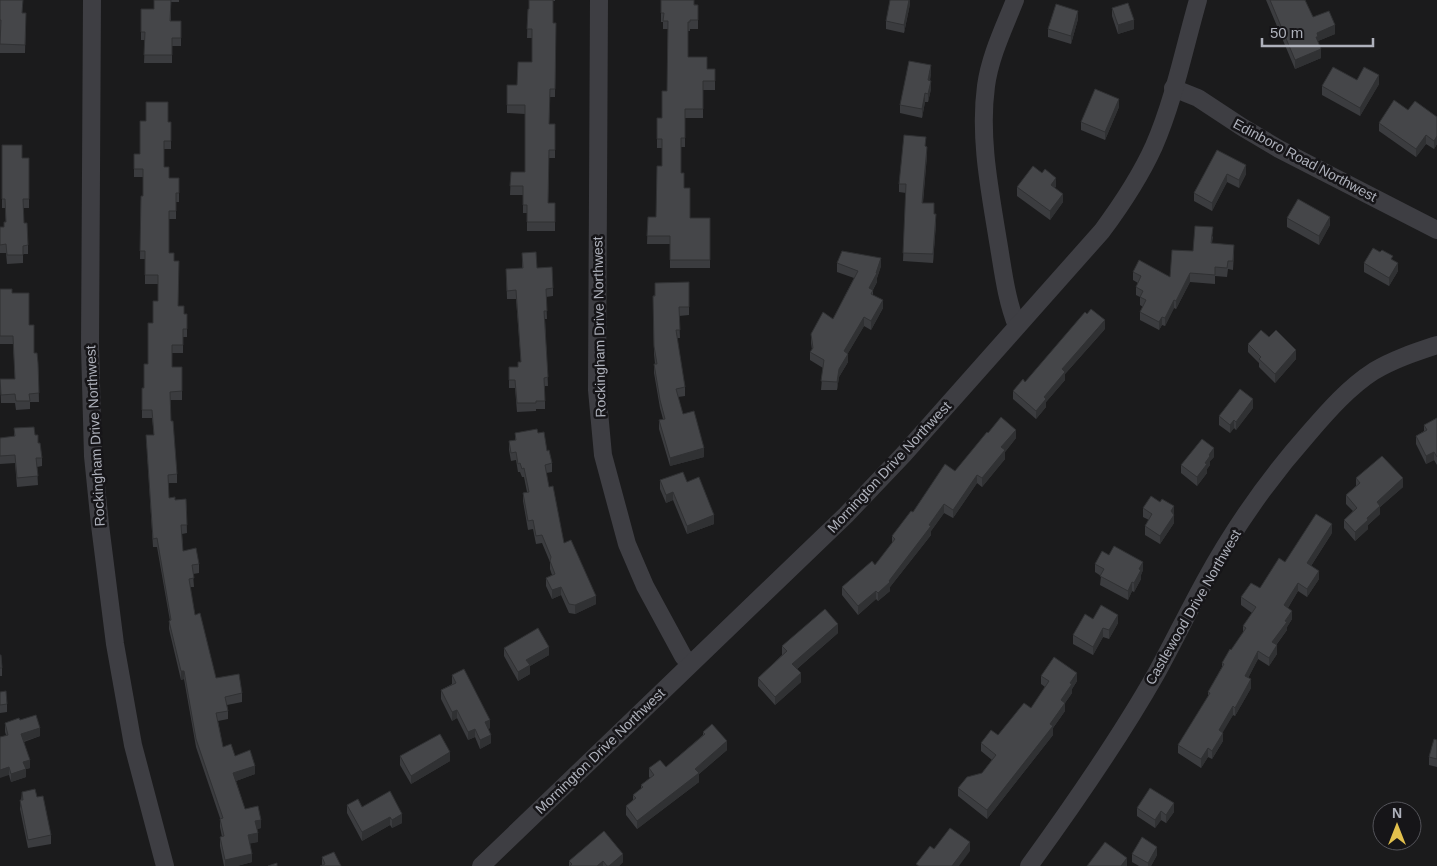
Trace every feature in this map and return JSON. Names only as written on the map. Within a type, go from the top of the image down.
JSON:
[{"type":"street","name":"Rockingham Drive Northwest","points":[[92,0],[90,347],[94,456],[100,525],[115,644],[133,745],[165,866]]},
{"type":"street","name":"Rockingham Drive Northwest","points":[[600,0],[597,390],[603,454],[627,544],[645,586],[683,656],[690,664]]},
{"type":"street","points":[[1015,0],[991,62],[986,85],[984,109],[985,150],[989,187],[1009,307],[1017,326]]},
{"type":"street","name":"Mornington Drive Northwest","points":[[481,866],[846,515],[904,454],[1102,230],[1124,201],[1154,146],[1198,0]]},
{"type":"street","name":"Edinboro Road Northwest","points":[[1173,88],[1198,98],[1242,128],[1279,149],[1437,230]]},
{"type":"street","name":"Castlewood Drive Northwest","points":[[1029,866],[1114,742],[1156,674],[1223,551],[1260,494],[1293,451],[1320,420],[1354,386],[1375,371],[1404,356],[1437,345]]},
{"type":"building","points":[[0,0],[23,0],[22,13],[26,13],[25,45],[0,44]]},
{"type":"building","points":[[154,0],[171,0],[170,21],[181,21],[181,38],[172,38],[172,55],[144,55],[145,32],[141,32],[141,9],[154,9]]},
{"type":"building","points":[[529,0],[553,0],[553,23],[556,23],[555,89],[550,89],[549,124],[555,124],[555,150],[549,150],[548,203],[555,203],[555,222],[527,222],[527,205],[523,205],[523,186],[510,186],[511,172],[525,172],[525,105],[507,105],[507,85],[517,85],[518,62],[532,62],[532,29],[527,29]]},
{"type":"building","points":[[661,0],[694,0],[694,5],[698,5],[698,20],[690,20],[688,22],[688,57],[707,57],[707,69],[715,69],[715,81],[703,81],[703,109],[685,109],[685,138],[681,138],[681,173],[684,173],[684,188],[690,188],[690,218],[710,218],[710,260],[670,260],[670,236],[647,236],[648,217],[656,217],[657,166],[662,166],[662,139],[657,139],[657,118],[662,118],[662,91],[667,91],[668,21],[663,21],[664,13],[661,13]]},
{"type":"building","points":[[890,0],[909,0],[904,25],[886,21]]},
{"type":"building","points":[[1270,0],[1305,0],[1313,17],[1329,11],[1335,25],[1317,33],[1318,37],[1316,37],[1321,49],[1295,60]]},
{"type":"building","points":[[1128,3],[1134,20],[1118,25],[1112,8]]},
{"type":"building","points":[[1056,4],[1078,11],[1071,36],[1048,29]]},
{"type":"building","points":[[909,61],[931,65],[928,80],[931,81],[928,94],[925,93],[922,109],[900,105]]},
{"type":"building","points":[[1333,67],[1357,80],[1364,67],[1379,75],[1360,108],[1322,86]]},
{"type":"building","points":[[1095,89],[1119,99],[1105,132],[1081,122]]},
{"type":"building","points":[[1394,100],[1408,110],[1415,101],[1437,117],[1437,136],[1434,141],[1426,135],[1416,149],[1379,123]]},
{"type":"building","points":[[146,102],[168,102],[168,122],[171,122],[171,141],[164,141],[164,167],[169,167],[169,178],[179,178],[179,193],[176,193],[176,211],[169,211],[169,253],[174,253],[174,261],[179,261],[178,306],[184,306],[184,314],[187,314],[187,329],[183,329],[183,345],[172,345],[172,367],[182,367],[182,391],[170,392],[177,474],[168,475],[169,498],[175,497],[175,500],[186,499],[187,525],[181,525],[183,551],[196,548],[199,564],[192,565],[194,578],[189,579],[195,615],[200,613],[216,678],[239,674],[242,693],[225,697],[228,711],[216,713],[223,747],[231,744],[235,756],[250,750],[255,766],[233,773],[245,809],[258,806],[261,820],[255,821],[258,833],[248,835],[252,854],[225,860],[220,837],[224,836],[220,819],[223,818],[196,739],[184,671],[181,671],[169,621],[171,620],[157,538],[153,539],[146,435],[154,435],[152,410],[142,410],[142,388],[144,388],[144,364],[148,364],[148,323],[153,323],[153,301],[158,301],[158,275],[145,275],[145,251],[140,251],[143,169],[134,169],[134,154],[140,154],[140,121],[146,121]]},
{"type":"building","points":[[904,135],[926,137],[925,146],[927,147],[922,203],[934,203],[934,214],[936,214],[933,254],[903,253],[906,184],[899,184]]},
{"type":"building","points":[[2,145],[22,145],[22,158],[29,158],[29,199],[23,199],[24,223],[27,223],[28,245],[23,246],[23,255],[7,255],[6,244],[0,245],[0,227],[4,227],[4,222],[6,222],[5,199],[2,199]]},
{"type":"building","points":[[1217,150],[1246,165],[1239,180],[1227,174],[1212,203],[1194,193]]},
{"type":"building","points":[[1033,166],[1042,173],[1045,169],[1056,178],[1051,185],[1063,194],[1050,211],[1017,187]]},
{"type":"building","points":[[1298,199],[1330,217],[1319,236],[1287,218]]},
{"type":"building","points":[[1195,226],[1213,227],[1211,243],[1234,245],[1233,261],[1228,261],[1227,268],[1215,267],[1215,275],[1190,273],[1176,301],[1174,300],[1165,318],[1162,317],[1159,322],[1140,312],[1146,300],[1140,297],[1143,291],[1136,287],[1141,276],[1133,272],[1139,260],[1170,277],[1172,250],[1193,251]]},
{"type":"building","points":[[1373,248],[1393,256],[1391,259],[1398,263],[1389,278],[1364,263]]},
{"type":"building","points":[[842,251],[881,258],[877,273],[869,288],[873,290],[871,294],[883,300],[871,321],[864,317],[844,351],[848,354],[839,369],[837,382],[821,381],[824,360],[810,352],[813,348],[811,334],[823,312],[833,319],[858,271],[837,263]]},
{"type":"building","points":[[536,252],[537,268],[552,267],[553,288],[546,289],[547,311],[544,311],[548,377],[544,378],[545,401],[517,403],[515,380],[509,380],[509,367],[518,367],[518,362],[521,362],[516,290],[507,291],[506,269],[523,268],[522,253]]},
{"type":"building","points":[[689,282],[689,307],[679,307],[680,330],[676,330],[685,387],[676,389],[683,414],[694,411],[704,448],[670,458],[659,420],[665,419],[654,364],[657,364],[654,346],[653,296],[655,296],[655,283]]},
{"type":"building","points":[[0,289],[12,289],[12,293],[29,293],[29,325],[34,325],[34,353],[37,353],[39,393],[29,394],[30,401],[16,401],[15,394],[1,395],[0,379],[15,379],[13,336],[0,336]]},
{"type":"building","points":[[1091,309],[1105,320],[1062,369],[1065,372],[1044,397],[1046,399],[1036,411],[1013,391],[1023,379],[1025,382],[1085,312],[1087,314]]},
{"type":"building","points":[[1261,330],[1269,337],[1276,330],[1296,350],[1275,374],[1259,359],[1261,357],[1248,344]]},
{"type":"building","points":[[1240,389],[1253,399],[1236,422],[1234,420],[1230,425],[1219,416]]},
{"type":"building","points":[[1001,417],[1016,430],[1001,447],[1005,450],[982,478],[977,475],[953,510],[944,504],[929,525],[931,526],[890,582],[878,593],[876,591],[858,606],[842,587],[872,561],[875,565],[895,539],[892,536],[911,511],[913,512],[945,464],[955,471]]},
{"type":"building","points":[[1437,418],[1437,457],[1434,452],[1426,456],[1416,436],[1427,430],[1424,425]]},
{"type":"building","points":[[34,427],[35,435],[38,435],[42,458],[36,458],[38,476],[17,478],[15,455],[0,456],[0,438],[15,436],[14,428]]},
{"type":"building","points":[[537,429],[538,433],[544,432],[547,451],[549,450],[552,463],[545,465],[549,487],[553,486],[564,543],[571,540],[596,596],[575,605],[569,604],[561,587],[552,590],[546,578],[555,574],[550,561],[551,557],[542,535],[536,536],[533,520],[528,521],[523,493],[529,492],[524,468],[522,469],[520,463],[518,464],[516,452],[511,453],[509,441],[516,440],[515,433]]},
{"type":"building","points":[[1202,439],[1214,448],[1205,463],[1207,464],[1197,477],[1181,465]]},
{"type":"building","points":[[1382,456],[1403,478],[1377,502],[1380,506],[1355,532],[1344,520],[1357,508],[1346,495],[1360,483],[1356,478]]},
{"type":"building","points":[[683,472],[687,482],[699,477],[714,515],[687,526],[673,492],[666,495],[660,480]]},
{"type":"building","points":[[1151,496],[1160,502],[1162,499],[1174,506],[1171,511],[1174,515],[1160,536],[1145,526],[1152,514],[1143,508]]},
{"type":"building","points":[[1316,514],[1332,524],[1307,563],[1319,571],[1307,589],[1298,583],[1284,605],[1292,611],[1285,621],[1287,622],[1272,642],[1277,645],[1269,658],[1258,651],[1245,676],[1251,679],[1235,708],[1233,706],[1219,730],[1223,733],[1212,751],[1208,748],[1201,759],[1178,745],[1210,693],[1208,692],[1224,664],[1222,663],[1246,628],[1243,626],[1256,607],[1241,597],[1251,583],[1260,588],[1279,558],[1285,562]]},
{"type":"building","points":[[1114,546],[1143,562],[1139,569],[1141,570],[1128,591],[1100,576],[1104,569],[1095,564],[1102,551],[1109,555]]},
{"type":"building","points":[[1101,605],[1118,615],[1109,630],[1103,628],[1093,647],[1073,635],[1085,614],[1093,619]]},
{"type":"building","points":[[825,609],[838,624],[792,664],[801,673],[775,697],[758,678],[787,651],[782,646]]},
{"type":"building","points":[[538,628],[549,647],[526,660],[530,665],[518,672],[504,648]]},
{"type":"building","points":[[1,655],[2,668],[0,668]]},
{"type":"building","points":[[1054,657],[1077,673],[1061,700],[1065,703],[1050,724],[1053,726],[987,810],[958,788],[967,777],[982,773],[996,755],[981,743],[991,730],[998,735],[1024,703],[1031,708],[1049,681],[1041,676]]},
{"type":"building","points":[[464,669],[490,720],[485,722],[491,735],[480,740],[475,729],[468,732],[457,710],[452,712],[441,690],[456,683],[452,675]]},
{"type":"building","points":[[6,691],[7,704],[0,705],[0,692]]},
{"type":"building","points":[[36,715],[40,728],[21,734],[30,760],[23,762],[26,769],[11,774],[9,767],[0,770],[0,737],[8,735],[5,723]]},
{"type":"building","points":[[712,724],[727,741],[695,769],[699,773],[637,821],[626,806],[636,798],[633,795],[643,787],[641,785],[654,775],[649,768],[660,760],[666,767],[705,734],[703,732]]},
{"type":"building","points":[[440,734],[450,752],[411,776],[400,756]]},
{"type":"building","points":[[1434,739],[1437,740],[1437,759],[1429,757]]},
{"type":"building","points":[[1150,788],[1174,803],[1166,815],[1161,811],[1155,820],[1137,808]]},
{"type":"building","points":[[35,789],[37,797],[43,796],[51,835],[28,840],[20,800],[23,800],[22,792]]},
{"type":"building","points":[[390,791],[402,814],[392,820],[390,817],[362,832],[347,805],[358,799],[362,807]]},
{"type":"building","points":[[950,828],[970,842],[952,866],[919,866],[916,864],[930,846],[934,849]]},
{"type":"building","points":[[604,831],[623,854],[609,866],[603,861],[597,866],[570,866],[572,864],[569,861]]},
{"type":"building","points":[[1142,837],[1157,847],[1148,863],[1132,854]]},
{"type":"building","points":[[1105,842],[1127,858],[1121,866],[1087,866]]},
{"type":"building","points":[[334,852],[341,866],[320,866],[325,864],[322,857]]}]
